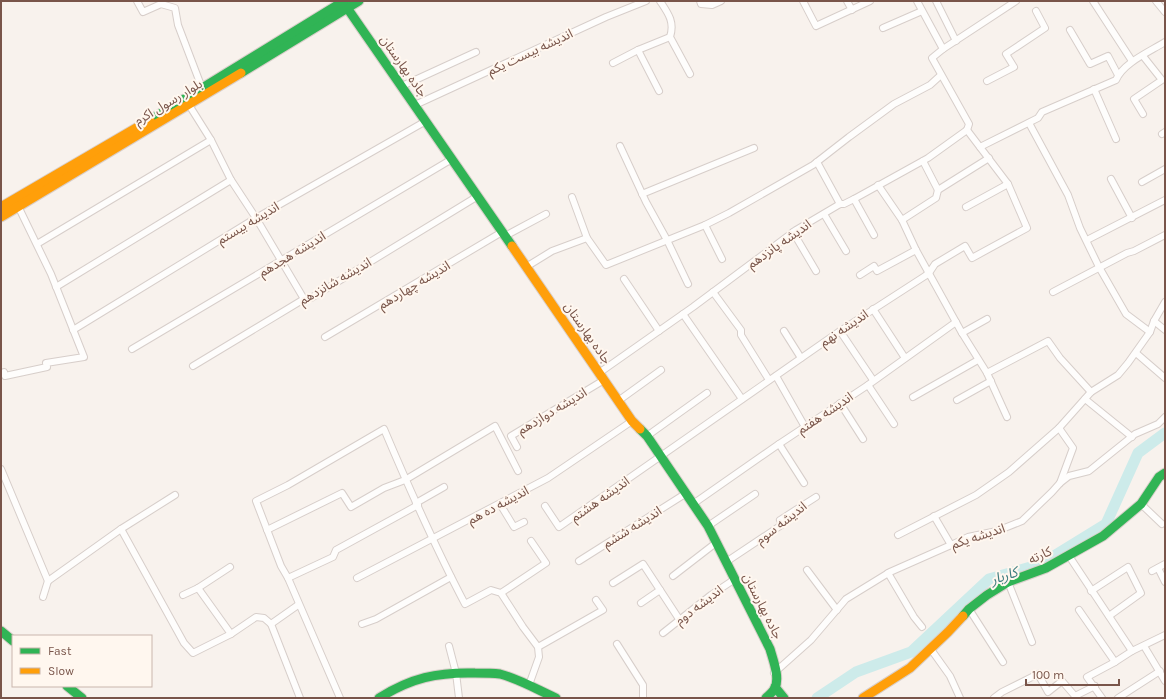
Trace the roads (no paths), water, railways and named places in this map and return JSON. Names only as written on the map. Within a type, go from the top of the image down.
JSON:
[{"type":"street","points":[[137,1],[143,12],[161,4],[175,8],[178,25],[202,88]]},
{"type":"street","name":"بلوار رسول اکرم","points":[[1,207],[345,4],[359,1]]},
{"type":"street","name":"اندیشه بیست یکم","points":[[415,106],[606,17],[646,1]]},
{"type":"street","points":[[613,62],[670,37],[673,29],[669,14],[660,1]]},
{"type":"street","points":[[700,1],[701,4],[712,5],[720,1]]},
{"type":"street","points":[[803,1],[816,26],[870,1]]},
{"type":"street","points":[[847,1],[852,10]]},
{"type":"street","points":[[917,1],[943,48]]},
{"type":"street","points":[[936,1],[956,40]]},
{"type":"street","points":[[966,207],[1008,184],[967,130],[968,124],[932,58],[943,48],[1016,1]]},
{"type":"street","points":[[1093,1],[1132,61]]},
{"type":"street","points":[[1156,1],[1165,12]]},
{"type":"street","name":"بلوار رسول اکرم","points":[[1,217],[189,105],[345,4]]},
{"type":"street","name":"جاده بهارستان","points":[[345,4],[618,401],[632,421],[647,436],[708,526],[770,649],[774,665],[775,687]]},
{"type":"street","points":[[883,28],[922,11]]},
{"type":"street","points":[[987,81],[1014,67],[1006,54],[1045,28],[1036,11]]},
{"type":"street","points":[[1070,30],[1090,64],[1108,56],[1118,75]]},
{"type":"street","points":[[670,37],[690,74]]},
{"type":"street","points":[[980,147],[1038,118],[1042,112],[1116,80],[1118,75],[1132,61],[1165,42]]},
{"type":"street","points":[[638,50],[659,92]]},
{"type":"street","points":[[402,86],[476,52]]},
{"type":"street","points":[[1143,56],[1162,80],[1134,99],[1143,114]]},
{"type":"street","points":[[572,197],[587,238],[606,265],[705,225],[729,213],[817,162],[894,104],[930,85],[941,75]]},
{"type":"street","points":[[1094,89],[1116,139]]},
{"type":"street","points":[[189,105],[211,140],[231,180],[256,218],[304,299]]},
{"type":"street","name":"اندیشه بیستم","points":[[73,330],[256,218],[426,121]]},
{"type":"street","points":[[1029,123],[1068,195],[1080,228],[1099,268],[1126,314],[1150,332]]},
{"type":"street","name":"اندیشه پانزدهم","points":[[602,376],[659,331],[793,232],[840,204],[844,204],[854,199],[923,161],[967,130]]},
{"type":"street","points":[[36,244],[211,140]]},
{"type":"street","points":[[620,146],[642,194],[667,240],[688,284]]},
{"type":"street","points":[[642,194],[754,148]]},
{"type":"street","points":[[938,190],[989,158]]},
{"type":"street","name":"اندیشه هجدهم","points":[[132,349],[452,160]]},
{"type":"street","points":[[902,220],[936,198],[938,190],[923,161]]},
{"type":"street","points":[[817,162],[840,204]]},
{"type":"street","points":[[1142,182],[1165,169]]},
{"type":"street","points":[[1111,179],[1132,218]]},
{"type":"street","points":[[56,287],[231,180]]},
{"type":"street","name":"اندیشه نهم","points":[[661,456],[840,331],[929,273],[935,264],[965,246],[972,258],[1027,228],[1008,184]]},
{"type":"street","points":[[878,185],[902,220],[916,250],[962,333],[987,373],[1007,417]]},
{"type":"street","name":"اندیشه شانزدهم","points":[[193,366],[304,299],[311,298],[478,196]]},
{"type":"street","points":[[854,199],[874,235]]},
{"type":"street","points":[[1087,240],[1165,200]]},
{"type":"street","points":[[1,373],[4,372],[5,376],[47,367],[46,363],[84,357],[56,287],[18,206]]},
{"type":"street","name":"اندیشه چهاردهم","points":[[326,337],[504,234],[546,214]]},
{"type":"street","points":[[824,214],[846,251]]},
{"type":"street","points":[[705,225],[722,260]]},
{"type":"street","points":[[793,232],[816,271]]},
{"type":"street","points":[[526,267],[552,251],[587,238]]},
{"type":"street","points":[[1053,292],[1127,253],[1164,238]]},
{"type":"street","points":[[860,275],[874,266],[877,271],[916,250]]},
{"type":"street","points":[[624,278],[659,331]]},
{"type":"street","points":[[713,292],[741,330],[741,335],[769,380]]},
{"type":"street","points":[[898,535],[976,495],[1010,472],[1059,428],[1090,392],[1118,375],[1136,353],[1150,332],[1154,321],[1165,302]]},
{"type":"street","points":[[873,309],[905,358]]},
{"type":"street","points":[[683,314],[742,399]]},
{"type":"street","points":[[962,333],[987,320]]},
{"type":"street","points":[[1154,321],[1165,330]]},
{"type":"street","name":"اندیشه هفتم","points":[[693,504],[956,322]]},
{"type":"street","points":[[784,331],[801,358]]},
{"type":"street","points":[[840,331],[894,424]]},
{"type":"street","points":[[987,373],[1048,342],[1090,392]]},
{"type":"street","points":[[1136,353],[1165,378]]},
{"type":"street","points":[[913,397],[978,360]]},
{"type":"street","points":[[618,401],[661,370]]},
{"type":"street","name":"اندیشه دوازدهم","points":[[517,447],[511,436],[602,376]]},
{"type":"street","points":[[776,376],[805,427]]},
{"type":"street","points":[[957,400],[991,381]]},
{"type":"street","points":[[647,436],[707,393]]},
{"type":"street","points":[[1085,399],[1132,437]]},
{"type":"street","points":[[840,403],[863,439]]},
{"type":"street","name":"اندیشه یکم","points":[[774,673],[811,640],[846,599],[888,573],[968,537],[997,531],[1022,521],[1069,476],[1089,471],[1132,437],[1158,424],[1165,417]]},
{"type":"street","name":"اندیشه ده هم","points":[[357,578],[548,478],[632,421]]},
{"type":"street","points":[[267,530],[342,493],[351,507],[384,488],[405,480],[495,426],[518,470]]},
{"type":"street","points":[[1059,428],[1073,448],[1060,483]]},
{"type":"street","points":[[340,698],[298,605],[288,578],[281,566],[256,501],[384,429],[405,480],[465,604],[490,590],[501,593],[538,647],[539,657],[529,685]]},
{"type":"street","points":[[779,444],[804,483]]},
{"type":"street","name":"اندیشه هشتم","points":[[545,506],[559,527],[661,456]]},
{"type":"street","points":[[1,469],[48,581]]},
{"type":"street","name":"کارته","points":[[866,697],[910,668],[948,632],[969,609],[987,595],[1008,582],[1046,568],[1103,536],[1141,504],[1159,478],[1165,473]]},
{"type":"street","points":[[288,578],[333,556],[336,550],[444,487]]},
{"type":"street","name":"اندیشه ششم","points":[[579,560],[685,494]]},
{"type":"street","points":[[708,526],[754,494]]},
{"type":"street","points":[[43,597],[48,581],[121,529],[175,495]]},
{"type":"street","name":"اندیشه سوم","points":[[726,562],[779,527],[782,524],[780,520],[816,497]]},
{"type":"street","points":[[500,504],[514,527],[524,522]]},
{"type":"street","points":[[1141,504],[1162,524]]},
{"type":"street","points":[[934,516],[951,545]]},
{"type":"street","points":[[121,529],[184,642],[194,653],[231,634],[256,617],[264,618],[271,624],[300,698]]},
{"type":"street","points":[[501,593],[546,563],[531,541]]},
{"type":"street","points":[[673,576],[717,542]]},
{"type":"street","points":[[1069,556],[1132,651]]},
{"type":"street","points":[[613,584],[643,564],[679,619]]},
{"type":"street","points":[[1152,571],[1165,564]]},
{"type":"street","points":[[183,595],[198,588],[230,567]]},
{"type":"street","points":[[1091,591],[1128,567],[1141,593],[1109,616]]},
{"type":"street","points":[[1158,568],[1165,582]]},
{"type":"street","points":[[807,570],[837,610]]},
{"type":"street","points":[[888,573],[914,617],[922,627]]},
{"type":"street","points":[[362,624],[376,619],[451,577]]},
{"type":"street","name":"اندیشه دوم","points":[[663,633],[679,619],[735,578]]},
{"type":"street","points":[[1008,582],[1032,642]]},
{"type":"street","points":[[198,588],[231,634]]},
{"type":"street","points":[[641,603],[660,590]]},
{"type":"street","points":[[538,647],[603,610],[596,600]]},
{"type":"street","points":[[271,624],[298,605]]},
{"type":"street","points":[[969,609],[1003,662]]},
{"type":"street","points":[[1079,610],[1115,662]]},
{"type":"street","points":[[1,631],[12,640]]},
{"type":"street","points":[[1102,698],[1088,676],[1132,651],[1165,635]]},
{"type":"street","points":[[617,644],[643,685],[643,698]]},
{"type":"street","points":[[449,646],[456,673],[459,698]]},
{"type":"street","points":[[1144,646],[1165,681]]},
{"type":"street","points":[[930,648],[950,676],[960,698]]},
{"type":"street","points":[[1118,698],[1160,671]]},
{"type":"street","points":[[379,698],[392,690],[420,678],[456,673],[498,674],[529,685],[556,698]]},
{"type":"street","points":[[994,698],[1002,692],[1038,674],[1048,692],[1062,681],[1075,696],[1095,686]]},
{"type":"street","points":[[68,687],[82,698]]},
{"type":"street","points":[[766,698],[775,687],[784,698]]},
{"type":"street","points":[[1002,692],[1005,698]]},
{"type":"waterway","name":"کاربار","points":[[817,698],[856,672],[911,652],[989,579],[1041,564],[1106,524],[1138,453],[1165,433]]}]
